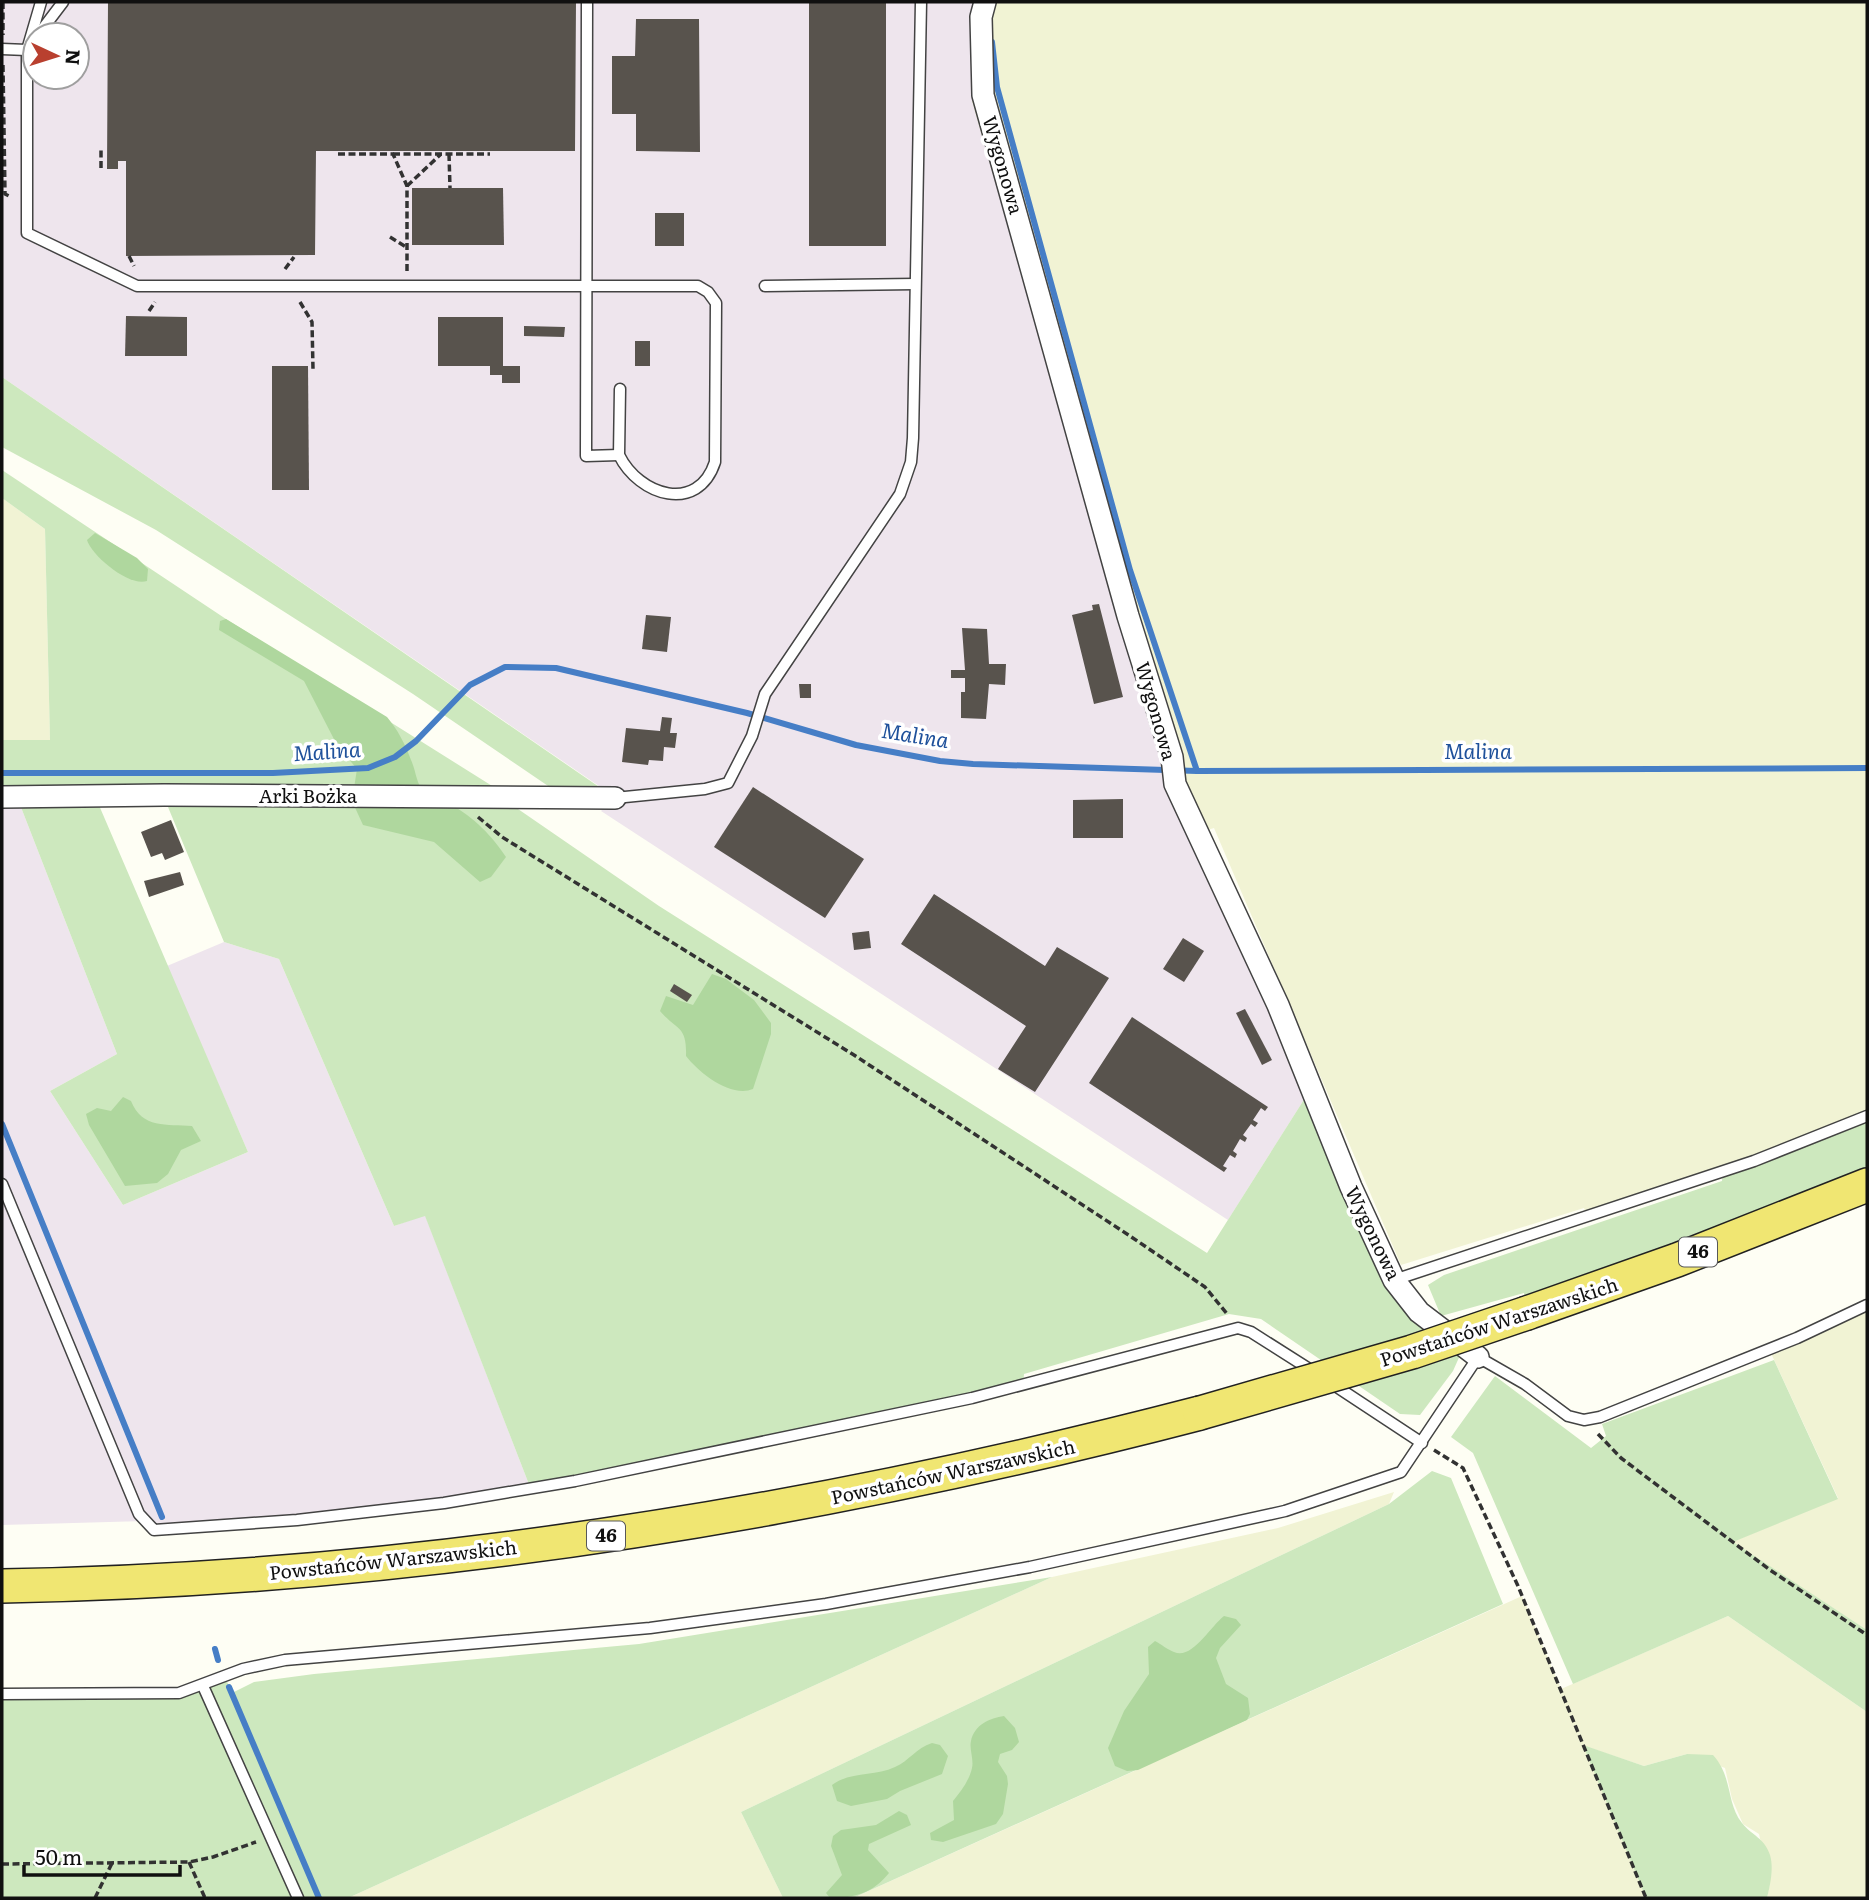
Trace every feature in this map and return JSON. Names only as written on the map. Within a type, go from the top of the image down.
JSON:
[{"type":"main road","name":"Powstańców Warszawskich","points":[[2,1586],[177,1579],[349,1565],[645,1530],[814,1502],[961,1472],[1200,1413],[1412,1352],[1677,1260],[1867,1185]]},
{"type":"street","name":"Wygonowa","points":[[985,2],[981,17],[983,95],[1128,616],[1172,757],[1175,784],[1272,992],[1351,1187],[1394,1280],[1419,1312],[1478,1357]]},
{"type":"street","name":"Arki Bożka","points":[[2,797],[615,798]]},
{"type":"lane","points":[[35,21],[41,2]]},
{"type":"lane","points":[[48,21],[63,2]]},
{"type":"lane","points":[[587,2],[586,456],[619,455]]},
{"type":"lane","points":[[615,798],[705,789],[728,783],[752,736],[765,694],[884,521],[907,475],[913,438],[921,2]]},
{"type":"lane","points":[[2,50],[21,50]]},
{"type":"lane","points":[[27,91],[27,233],[137,286],[698,286],[708,292],[716,303],[715,462],[710,477],[702,487],[671,495],[645,484],[623,463],[619,455],[620,388]]},
{"type":"lane","points":[[765,286],[915,284]]},
{"type":"lane","points":[[1394,1280],[1754,1161],[1867,1116]]},
{"type":"lane","points":[[2,1184],[139,1514],[154,1530],[297,1520],[431,1504],[575,1481],[972,1398],[1238,1328],[1251,1332],[1422,1443]]},
{"type":"lane","points":[[2,1694],[179,1693],[243,1669],[285,1660],[650,1628],[826,1604],[1030,1567],[1285,1511],[1401,1472],[1478,1357],[1524,1384],[1568,1416],[1584,1420],[1600,1417],[1797,1338],[1867,1305]]},
{"type":"lane","points":[[202,1686],[298,1898]]},
{"type":"path","points":[[3,2],[3,37]]},
{"type":"path","points":[[4,65],[5,194],[14,199]]},
{"type":"path","points":[[101,147],[101,168]]},
{"type":"path","points":[[338,154],[491,154]]},
{"type":"path","points":[[393,154],[407,186],[406,273]]},
{"type":"path","points":[[407,186],[441,154]]},
{"type":"path","points":[[449,154],[450,188]]},
{"type":"path","points":[[390,237],[406,247]]},
{"type":"path","points":[[297,300],[304,306],[312,322],[313,369]]},
{"type":"path","points":[[452,796],[502,837],[854,1055],[1173,1265],[1205,1287],[1238,1328]]},
{"type":"path","points":[[1584,1420],[1621,1458],[1770,1570],[1867,1635]]},
{"type":"path","points":[[1422,1443],[1463,1468],[1518,1586],[1646,1898]]},
{"type":"path","points":[[2,1864],[189,1862],[214,1857],[271,1837]]},
{"type":"path","points":[[189,1862],[205,1898]]},
{"type":"path","points":[[95,1898],[112,1863]]},
{"type":"shaded area","points":[[2,2],[975,2],[972,101],[1169,786],[1269,1007],[1305,1098],[1228,1220],[601,811],[615,797],[2,377]]},
{"type":"shaded area","points":[[2,797],[17,797],[117,1054],[50,1091],[123,1205],[248,1152],[167,966],[224,942],[279,959],[394,1226],[425,1215],[530,1487],[444,1503],[154,1530],[145,1521],[2,1525]]},
{"type":"green space","points":[[988,2],[1867,2],[1867,1116],[1587,1216],[1584,1208],[1401,1265],[1214,828],[1191,835],[1169,786],[972,101],[973,17]]},
{"type":"green space","points":[[2,377],[608,793],[554,790],[413,694],[156,530],[2,447]]},
{"type":"green space","points":[[2,470],[226,619],[497,789],[518,809],[659,906],[1207,1253],[1305,1098],[1385,1285],[1416,1322],[1461,1353],[1453,1371],[1420,1415],[1400,1414],[1261,1319],[1229,1314],[1024,1374],[1023,1384],[530,1487],[425,1216],[394,1226],[279,959],[224,942],[163,795],[95,796],[248,1152],[123,1205],[50,1091],[117,1054],[17,797],[2,797],[2,740],[50,740],[45,529],[2,498]]},
{"type":"green space","points":[[2,498],[45,529],[50,740],[2,740]]},
{"type":"green space","points":[[95,533],[137,558],[148,569],[147,581],[139,582],[121,575],[103,562],[87,540]]},
{"type":"green space","points":[[226,619],[387,717],[404,743],[422,790],[475,821],[506,857],[491,877],[480,882],[434,842],[363,825],[352,801],[357,769],[337,745],[304,681],[219,630],[220,621]]},
{"type":"green space","points":[[712,974],[726,979],[754,1000],[771,1023],[771,1034],[753,1089],[744,1091],[726,1087],[699,1070],[686,1056],[683,1033],[660,1011],[666,996],[693,1005]]},
{"type":"green space","points":[[123,1097],[131,1101],[136,1110],[149,1121],[165,1125],[192,1126],[201,1141],[181,1150],[168,1174],[157,1183],[125,1186],[89,1125],[86,1114],[97,1108],[111,1111]]},
{"type":"green space","points":[[1867,1116],[1867,1185],[1527,1313],[1524,1293],[1441,1316],[1428,1285],[1444,1275],[1722,1181],[1723,1172]]},
{"type":"green space","points":[[1867,1305],[1867,1630],[1732,1542],[1838,1498],[1769,1349]]},
{"type":"green space","points":[[1774,1360],[1838,1499],[1733,1542],[1867,1630],[1867,1712],[1728,1616],[1573,1684],[1473,1453],[1451,1437],[1495,1376],[1591,1448],[1606,1436],[1602,1424]]},
{"type":"green space","points":[[1432,1471],[1451,1478],[1503,1604],[853,1898],[783,1898],[741,1812],[1389,1504]]},
{"type":"green space","points":[[1394,1492],[1389,1504],[741,1812],[783,1898],[348,1898],[1052,1577],[1278,1528]]},
{"type":"green space","points":[[1052,1577],[348,1898],[2,1898],[2,1694],[156,1694],[225,1677],[232,1693],[254,1682],[314,1674],[639,1644]]},
{"type":"green space","points":[[1522,1596],[1561,1689],[1728,1616],[1867,1712],[1867,1898],[1767,1898],[1770,1883],[1759,1834],[1743,1824],[1732,1799],[1725,1768],[1687,1754],[1644,1766],[1584,1746],[1646,1898],[853,1898]]},
{"type":"green space","points":[[1224,1616],[1236,1619],[1241,1625],[1220,1648],[1216,1658],[1226,1684],[1248,1698],[1250,1714],[1247,1720],[1138,1770],[1127,1771],[1115,1766],[1108,1748],[1124,1711],[1149,1674],[1148,1647],[1155,1641],[1174,1652],[1187,1651]]},
{"type":"green space","points":[[1004,1716],[1015,1728],[1019,1742],[1012,1750],[1000,1754],[998,1762],[1007,1776],[1008,1784],[1003,1814],[996,1824],[943,1842],[931,1840],[930,1833],[954,1820],[953,1801],[971,1773],[971,1744],[975,1731],[993,1718]]},
{"type":"green space","points":[[932,1743],[940,1745],[948,1756],[942,1774],[887,1799],[851,1806],[837,1801],[832,1785],[847,1778],[895,1767]]},
{"type":"green space","points":[[1583,1745],[1644,1766],[1687,1754],[1713,1755],[1724,1772],[1737,1815],[1761,1840],[1770,1855],[1772,1871],[1767,1898],[1646,1898]]},
{"type":"green space","points":[[899,1811],[907,1815],[911,1825],[869,1844],[868,1850],[889,1873],[877,1885],[863,1893],[830,1898],[826,1893],[842,1875],[831,1846],[833,1836],[841,1830],[876,1825]]},
{"type":"building","points":[[108,2],[576,2],[575,151],[316,151],[315,255],[126,256],[126,161],[118,161],[118,169],[107,169]]},
{"type":"building","points":[[809,2],[886,2],[886,246],[809,246]]},
{"type":"building","points":[[636,19],[699,19],[700,152],[636,151],[636,114],[612,114],[612,56],[635,56]]},
{"type":"building","points":[[412,188],[503,188],[504,245],[412,245]]},
{"type":"building","points":[[655,213],[684,213],[684,246],[655,246]]},
{"type":"building","points":[[126,316],[187,317],[187,356],[125,356]]},
{"type":"building","points":[[438,317],[503,317],[503,366],[520,366],[520,383],[502,383],[502,375],[490,375],[490,366],[438,366]]},
{"type":"building","points":[[524,326],[565,327],[564,337],[524,336]]},
{"type":"building","points":[[635,341],[650,341],[650,366],[635,366]]},
{"type":"building","points":[[272,366],[308,366],[309,490],[272,490]]},
{"type":"building","points":[[1099,604],[1123,697],[1094,704],[1072,615],[1093,610],[1092,605]]},
{"type":"building","points":[[646,615],[671,617],[667,652],[642,649]]},
{"type":"building","points":[[962,628],[987,629],[989,664],[1006,664],[1005,685],[989,684],[986,719],[961,718],[961,692],[965,692],[965,678],[951,678],[951,670],[965,670]]},
{"type":"building","points":[[799,684],[811,684],[811,698],[800,698]]},
{"type":"building","points":[[662,717],[672,718],[670,733],[677,733],[675,748],[664,747],[663,761],[649,760],[648,765],[622,762],[626,728],[660,731]]},
{"type":"building","points":[[753,787],[864,859],[825,918],[714,847]]},
{"type":"building","points":[[1123,799],[1123,838],[1073,838],[1073,800]]},
{"type":"building","points":[[171,820],[184,852],[165,860],[162,853],[151,857],[141,832]]},
{"type":"building","points":[[180,872],[184,885],[149,897],[144,881]]},
{"type":"building","points":[[934,894],[1045,966],[1057,947],[1109,978],[1035,1092],[998,1069],[1026,1026],[901,944]]},
{"type":"building","points":[[869,931],[871,948],[854,950],[852,933]]},
{"type":"building","points":[[1183,938],[1204,951],[1184,982],[1163,969]]},
{"type":"building","points":[[674,984],[692,995],[687,1002],[670,991]]},
{"type":"building","points":[[1245,1009],[1272,1060],[1262,1065],[1236,1013]]},
{"type":"building","points":[[1132,1017],[1268,1107],[1265,1111],[1261,1108],[1253,1120],[1258,1123],[1255,1127],[1251,1124],[1243,1135],[1247,1138],[1245,1142],[1240,1139],[1233,1151],[1237,1154],[1235,1158],[1230,1155],[1223,1166],[1227,1168],[1224,1172],[1089,1083]]},
{"type":"waterway","points":[[992,42],[997,87],[1130,570],[1197,771]]},
{"type":"waterway","name":"Malina","points":[[2,773],[273,773],[368,768],[395,757],[416,741],[470,685],[505,667],[556,668],[747,713],[856,745],[940,761],[973,764],[1197,771],[1867,768]]},
{"type":"waterway","points":[[2,1124],[162,1517]]},
{"type":"waterway","points":[[215,1649],[218,1660]]},
{"type":"waterway","points":[[229,1687],[319,1898]]}]
